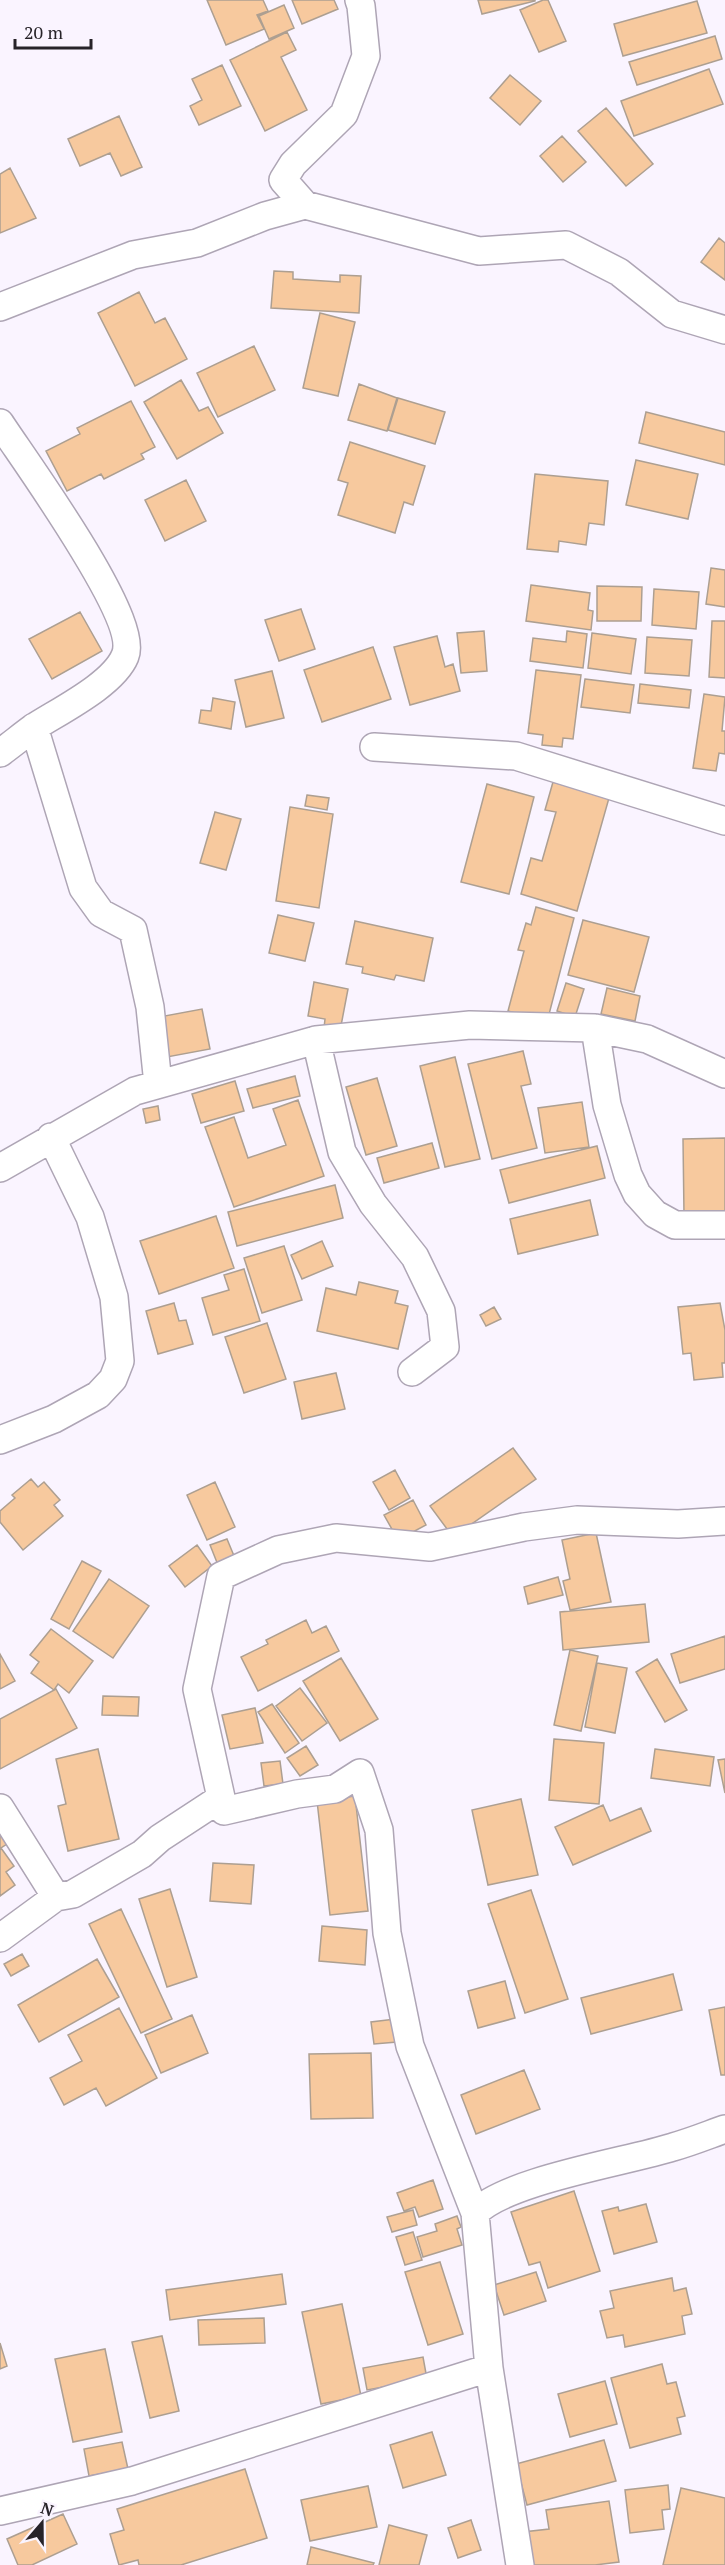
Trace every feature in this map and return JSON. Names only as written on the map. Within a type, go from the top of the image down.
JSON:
[{"type":"street","points":[[305,205],[283,180],[293,164],[344,114],[366,56],[361,6],[358,0]]},
{"type":"street","points":[[0,308],[133,255],[197,243],[265,216],[305,205],[479,251],[566,245],[619,272],[672,314],[725,330]]},
{"type":"street","points":[[0,423],[102,578],[127,638],[126,655],[116,670],[69,708],[34,727],[0,753]]},
{"type":"street","points":[[34,727],[83,888],[101,913],[134,930],[150,1007],[158,1084]]},
{"type":"street","points":[[374,747],[516,756],[725,821]]},
{"type":"street","points":[[0,1168],[135,1091],[316,1040],[470,1024],[595,1028],[647,1039],[725,1074]]},
{"type":"street","points":[[595,1028],[607,1105],[628,1174],[637,1194],[655,1214],[675,1224],[725,1225]]},
{"type":"street","points":[[316,1040],[342,1152],[373,1204],[415,1257],[441,1311],[445,1347],[412,1372]]},
{"type":"street","points":[[0,1440],[54,1419],[98,1395],[113,1379],[120,1361],[114,1297],[90,1217],[51,1137]]},
{"type":"street","points":[[520,2565],[489,2368],[475,2212],[410,2046],[387,1933],[380,1830],[360,1773],[335,1789],[297,1794],[224,1811],[196,1689],[221,1576],[278,1550],[336,1538],[429,1546],[524,1527],[577,1520],[678,1524],[725,1521]]},
{"type":"street","points":[[0,1938],[56,1897],[73,1894],[142,1854],[160,1838],[221,1798]]},
{"type":"street","points":[[0,1808],[56,1897]]},
{"type":"street","points":[[475,2212],[484,2203],[536,2183],[674,2147],[725,2128]]},
{"type":"street","points":[[0,2511],[132,2481],[489,2368]]},
{"type":"building","points":[[207,0],[263,0],[268,11],[257,15],[264,29],[226,45]]},
{"type":"building","points":[[292,0],[334,0],[338,9],[302,24]]},
{"type":"building","points":[[478,0],[535,0],[535,1],[482,14]]},
{"type":"building","points":[[548,0],[566,41],[539,52],[520,10]]},
{"type":"building","points":[[697,1],[707,33],[623,56],[614,24]]},
{"type":"building","points":[[284,5],[294,28],[269,39],[259,16]]},
{"type":"building","points":[[287,32],[296,50],[281,57],[307,110],[265,131],[230,60]]},
{"type":"building","points":[[715,36],[722,59],[637,85],[629,62]]},
{"type":"building","points":[[222,65],[241,106],[199,125],[190,106],[202,100],[192,79]]},
{"type":"building","points":[[709,69],[723,104],[634,136],[621,101]]},
{"type":"building","points":[[510,75],[541,101],[520,125],[490,98]]},
{"type":"building","points":[[606,108],[653,164],[626,186],[578,131]]},
{"type":"building","points":[[119,116],[142,167],[121,176],[110,153],[80,166],[68,139]]},
{"type":"building","points":[[562,136],[586,162],[563,182],[540,156]]},
{"type":"building","points":[[10,168],[36,218],[0,233],[0,174]]},
{"type":"building","points":[[719,238],[725,243],[725,280],[701,262]]},
{"type":"building","points":[[274,271],[293,272],[293,279],[340,282],[340,275],[361,276],[359,313],[271,308]]},
{"type":"building","points":[[139,292],[155,323],[165,318],[187,359],[135,386],[98,313]]},
{"type":"building","points":[[320,313],[355,322],[338,396],[303,388]]},
{"type":"building","points":[[254,346],[275,390],[218,417],[197,373]]},
{"type":"building","points":[[181,380],[199,411],[208,407],[223,433],[177,459],[144,402]]},
{"type":"building","points":[[359,384],[397,398],[387,431],[348,420]]},
{"type":"building","points":[[398,398],[445,412],[435,444],[388,430]]},
{"type":"building","points":[[131,401],[155,447],[141,454],[144,459],[104,479],[101,474],[67,491],[46,451],[80,434],[77,428]]},
{"type":"building","points":[[646,412],[725,432],[725,465],[639,443]]},
{"type":"building","points":[[350,442],[425,466],[413,505],[404,502],[395,533],[338,515],[348,483],[338,480]]},
{"type":"building","points":[[636,460],[698,474],[688,519],[626,505]]},
{"type":"building","points":[[535,474],[608,481],[604,525],[589,523],[586,545],[559,541],[558,552],[527,549]]},
{"type":"building","points":[[186,480],[206,521],[165,541],[145,500]]},
{"type":"building","points":[[711,568],[725,570],[725,607],[706,604]]},
{"type":"building","points":[[531,585],[590,593],[588,610],[593,611],[591,630],[526,621]]},
{"type":"building","points":[[597,586],[642,587],[641,621],[597,621]]},
{"type":"building","points":[[654,589],[699,592],[696,629],[652,625]]},
{"type":"building","points":[[301,609],[315,649],[279,661],[265,620]]},
{"type":"building","points":[[80,612],[102,651],[52,679],[29,639]]},
{"type":"building","points":[[712,621],[725,621],[725,678],[709,677]]},
{"type":"building","points":[[484,631],[487,671],[461,673],[457,633]]},
{"type":"building","points":[[567,631],[587,634],[583,668],[530,661],[533,638],[566,642]]},
{"type":"building","points":[[592,633],[636,639],[631,674],[588,668]]},
{"type":"building","points":[[437,636],[445,667],[453,664],[460,691],[410,705],[394,647]]},
{"type":"building","points":[[647,637],[692,640],[689,676],[645,673]]},
{"type":"building","points":[[373,647],[391,699],[322,722],[304,670]]},
{"type":"building","points":[[536,670],[581,675],[573,739],[563,738],[562,747],[542,745],[543,735],[528,733]]},
{"type":"building","points":[[272,671],[284,718],[246,727],[235,680]]},
{"type":"building","points":[[585,679],[634,685],[630,713],[581,707]]},
{"type":"building","points":[[640,684],[691,690],[689,708],[638,703]]},
{"type":"building","points":[[704,694],[725,697],[722,731],[725,731],[725,754],[719,753],[716,771],[693,768]]},
{"type":"building","points":[[213,698],[235,702],[231,729],[199,723],[201,710],[211,711]]},
{"type":"building","points":[[553,782],[609,798],[577,911],[521,894],[531,858],[542,861],[556,812],[545,810]]},
{"type":"building","points":[[487,784],[534,797],[509,894],[461,882]]},
{"type":"building","points":[[307,795],[329,798],[327,810],[305,806]]},
{"type":"building","points":[[290,807],[333,814],[319,908],[276,901]]},
{"type":"building","points":[[215,812],[241,819],[226,870],[200,863]]},
{"type":"building","points":[[536,907],[574,918],[547,1022],[508,1011],[524,951],[518,950],[526,923],[531,925]]},
{"type":"building","points":[[278,915],[314,923],[305,961],[269,953]]},
{"type":"building","points":[[583,920],[649,937],[634,992],[568,975]]},
{"type":"building","points":[[355,921],[433,938],[424,981],[396,975],[394,980],[362,973],[363,967],[346,964]]},
{"type":"building","points":[[314,982],[348,989],[340,1031],[324,1028],[325,1019],[308,1016]]},
{"type":"building","points":[[566,983],[584,989],[575,1017],[557,1011]]},
{"type":"building","points":[[607,988],[640,996],[635,1021],[601,1014]]},
{"type":"building","points":[[202,1009],[210,1049],[167,1057],[159,1017]]},
{"type":"building","points":[[523,1051],[531,1084],[521,1086],[537,1148],[492,1159],[468,1064]]},
{"type":"building","points":[[455,1057],[480,1159],[445,1167],[420,1066]]},
{"type":"building","points":[[295,1076],[300,1096],[253,1108],[247,1089]]},
{"type":"building","points":[[377,1078],[397,1146],[366,1155],[346,1087]]},
{"type":"building","points":[[235,1081],[244,1111],[201,1123],[192,1094]]},
{"type":"building","points":[[298,1100],[324,1176],[234,1207],[205,1127],[234,1117],[248,1158],[286,1145],[273,1109]]},
{"type":"building","points":[[582,1102],[589,1147],[545,1153],[538,1108]]},
{"type":"building","points":[[158,1106],[160,1120],[146,1123],[143,1109]]},
{"type":"building","points":[[725,1138],[725,1214],[684,1215],[683,1139]]},
{"type":"building","points":[[432,1143],[439,1168],[384,1183],[377,1158]]},
{"type":"building","points":[[597,1146],[605,1178],[509,1203],[500,1170]]},
{"type":"building","points":[[335,1185],[343,1218],[237,1246],[228,1212]]},
{"type":"building","points":[[590,1200],[598,1235],[518,1254],[510,1219]]},
{"type":"building","points":[[216,1216],[234,1268],[159,1294],[140,1241]]},
{"type":"building","points":[[322,1241],[333,1266],[302,1279],[291,1255]]},
{"type":"building","points":[[284,1246],[302,1300],[262,1313],[244,1258]]},
{"type":"building","points":[[244,1269],[260,1321],[213,1335],[202,1298],[229,1290],[224,1275]]},
{"type":"building","points":[[359,1282],[398,1291],[395,1303],[408,1306],[398,1349],[317,1331],[326,1288],[356,1295]]},
{"type":"building","points":[[174,1303],[179,1321],[186,1320],[193,1344],[158,1354],[146,1311]]},
{"type":"building","points":[[720,1303],[725,1330],[723,1377],[694,1380],[691,1353],[683,1354],[678,1307]]},
{"type":"building","points":[[494,1307],[501,1319],[486,1326],[480,1315]]},
{"type":"building","points":[[267,1323],[286,1379],[244,1393],[225,1337]]},
{"type":"building","points":[[336,1373],[345,1409],[302,1419],[294,1382]]},
{"type":"building","points":[[513,1448],[536,1479],[453,1537],[430,1506]]},
{"type":"building","points":[[395,1470],[410,1498],[389,1510],[373,1482]]},
{"type":"building","points":[[31,1479],[38,1487],[44,1482],[60,1500],[54,1505],[63,1516],[23,1550],[0,1522],[0,1511],[15,1498],[12,1495]]},
{"type":"building","points":[[215,1482],[235,1527],[207,1540],[187,1495]]},
{"type":"building","points":[[413,1500],[426,1525],[398,1540],[384,1515]]},
{"type":"building","points":[[596,1533],[611,1602],[570,1610],[563,1581],[570,1579],[562,1540]]},
{"type":"building","points":[[227,1539],[237,1563],[220,1570],[210,1545]]},
{"type":"building","points":[[197,1545],[212,1566],[185,1587],[169,1566]]},
{"type":"building","points":[[82,1561],[101,1571],[69,1629],[51,1619]]},
{"type":"building","points":[[558,1577],[563,1595],[528,1604],[524,1587]]},
{"type":"building","points":[[109,1579],[149,1606],[113,1658],[73,1631]]},
{"type":"building","points":[[645,1604],[649,1642],[563,1650],[560,1612]]},
{"type":"building","points":[[306,1620],[312,1633],[326,1626],[339,1651],[258,1691],[241,1657],[268,1644],[266,1640]]},
{"type":"building","points":[[51,1629],[93,1661],[69,1693],[58,1684],[54,1690],[31,1673],[39,1662],[30,1655]]},
{"type":"building","points":[[725,1636],[725,1669],[680,1683],[671,1654]]},
{"type":"building","points":[[570,1650],[598,1656],[581,1731],[554,1725]]},
{"type":"building","points":[[0,1654],[15,1681],[0,1689]]},
{"type":"building","points":[[341,1658],[378,1719],[340,1741],[303,1681]]},
{"type":"building","points":[[657,1659],[687,1710],[665,1722],[636,1672]]},
{"type":"building","points":[[597,1663],[627,1668],[615,1733],[585,1727]]},
{"type":"building","points":[[300,1688],[327,1723],[302,1741],[276,1706]]},
{"type":"building","points":[[56,1689],[77,1728],[0,1769],[0,1719]]},
{"type":"building","points":[[103,1696],[139,1697],[138,1716],[102,1715]]},
{"type":"building","points":[[272,1704],[299,1743],[285,1753],[258,1712]]},
{"type":"building","points":[[255,1708],[263,1743],[230,1749],[222,1715]]},
{"type":"building","points":[[554,1739],[604,1743],[599,1804],[549,1800]]},
{"type":"building","points":[[306,1746],[318,1765],[300,1776],[287,1758]]},
{"type":"building","points":[[98,1749],[119,1839],[68,1851],[58,1806],[66,1804],[56,1759]]},
{"type":"building","points":[[655,1749],[714,1757],[710,1786],[651,1778]]},
{"type":"building","points":[[725,1759],[725,1793],[718,1760]]},
{"type":"building","points":[[280,1761],[283,1784],[264,1786],[261,1763]]},
{"type":"building","points":[[355,1796],[368,1911],[330,1915],[317,1801]]},
{"type":"building","points":[[521,1799],[538,1875],[488,1885],[472,1810]]},
{"type":"building","points":[[603,1805],[610,1821],[641,1808],[651,1831],[573,1865],[555,1827]]},
{"type":"building","points":[[0,1829],[10,1842],[1,1848],[14,1866],[6,1872],[15,1885],[0,1896]]},
{"type":"building","points":[[213,1863],[254,1865],[251,1904],[210,1901]]},
{"type":"building","points":[[170,1889],[197,1977],[167,1987],[139,1899]]},
{"type":"building","points":[[531,1890],[568,1999],[525,2013],[488,1904]]},
{"type":"building","points":[[121,1909],[172,2019],[141,2033],[89,1924]]},
{"type":"building","points":[[322,1926],[367,1930],[365,1965],[319,1961]]},
{"type":"building","points":[[22,1954],[29,1966],[11,1976],[4,1964]]},
{"type":"building","points":[[97,1959],[119,1997],[39,2042],[18,2005]]},
{"type":"building","points":[[673,1974],[682,2010],[591,2034],[581,1998]]},
{"type":"building","points":[[505,1981],[515,2018],[478,2028],[468,1991]]},
{"type":"building","points":[[725,2007],[725,2075],[721,2075],[709,2010]]},
{"type":"building","points":[[119,2008],[157,2078],[106,2106],[96,2088],[64,2105],[50,2078],[82,2061],[68,2035]]},
{"type":"building","points":[[192,2015],[208,2053],[161,2073],[145,2035]]},
{"type":"building","points":[[395,2019],[397,2042],[374,2044],[371,2022]]},
{"type":"building","points":[[371,2053],[373,2118],[311,2119],[309,2054]]},
{"type":"building","points":[[524,2070],[540,2109],[476,2134],[461,2095]]},
{"type":"building","points":[[433,2180],[443,2209],[419,2217],[415,2207],[404,2211],[397,2193]]},
{"type":"building","points":[[574,2191],[600,2271],[548,2288],[540,2262],[529,2265],[511,2212]]},
{"type":"building","points":[[646,2204],[657,2242],[614,2254],[602,2211],[618,2207],[619,2211]]},
{"type":"building","points":[[413,2210],[417,2225],[392,2232],[387,2217]]},
{"type":"building","points":[[457,2216],[461,2227],[457,2229],[462,2245],[423,2257],[417,2237],[437,2231],[435,2224]]},
{"type":"building","points":[[413,2232],[422,2260],[405,2265],[396,2237]]},
{"type":"building","points":[[440,2262],[463,2334],[428,2345],[405,2272]]},
{"type":"building","points":[[536,2272],[546,2301],[504,2315],[494,2285]]},
{"type":"building","points":[[282,2274],[286,2304],[170,2320],[166,2290]]},
{"type":"building","points":[[672,2278],[674,2291],[686,2288],[692,2314],[682,2316],[685,2334],[625,2347],[623,2335],[607,2338],[600,2311],[614,2308],[610,2291]]},
{"type":"building","points":[[342,2304],[361,2396],[321,2404],[302,2312]]},
{"type":"building","points":[[264,2318],[265,2343],[199,2345],[198,2320]]},
{"type":"building","points":[[162,2336],[179,2411],[150,2418],[132,2342]]},
{"type":"building","points":[[0,2343],[7,2366],[0,2369]]},
{"type":"building","points":[[105,2349],[122,2432],[73,2442],[55,2359]]},
{"type":"building","points":[[423,2357],[427,2379],[367,2390],[363,2368]]},
{"type":"building","points":[[662,2364],[667,2384],[676,2382],[685,2416],[677,2418],[681,2434],[630,2448],[611,2378]]},
{"type":"building","points":[[605,2381],[617,2424],[570,2437],[558,2394]]},
{"type":"building","points":[[432,2432],[446,2475],[403,2488],[390,2445]]},
{"type":"building","points":[[604,2440],[616,2481],[527,2505],[516,2464]]},
{"type":"building","points":[[122,2442],[128,2469],[89,2476],[84,2449]]},
{"type":"building","points":[[245,2469],[267,2538],[181,2565],[139,2565],[138,2560],[119,2565],[110,2534],[124,2530],[117,2509]]},
{"type":"building","points":[[668,2485],[670,2509],[662,2510],[664,2529],[630,2533],[625,2490]]},
{"type":"building","points":[[368,2486],[377,2527],[310,2541],[301,2500]]},
{"type":"building","points":[[681,2488],[725,2498],[725,2565],[663,2565]]},
{"type":"building","points":[[609,2501],[619,2562],[595,2565],[528,2565],[523,2532],[549,2529],[546,2510]]},
{"type":"building","points":[[63,2514],[77,2544],[32,2565],[18,2565],[7,2539]]},
{"type":"building","points":[[471,2520],[481,2550],[458,2558],[448,2528]]},
{"type":"building","points":[[389,2525],[427,2535],[419,2565],[379,2565]]},
{"type":"building","points":[[311,2547],[374,2563],[373,2565],[307,2565]]}]
